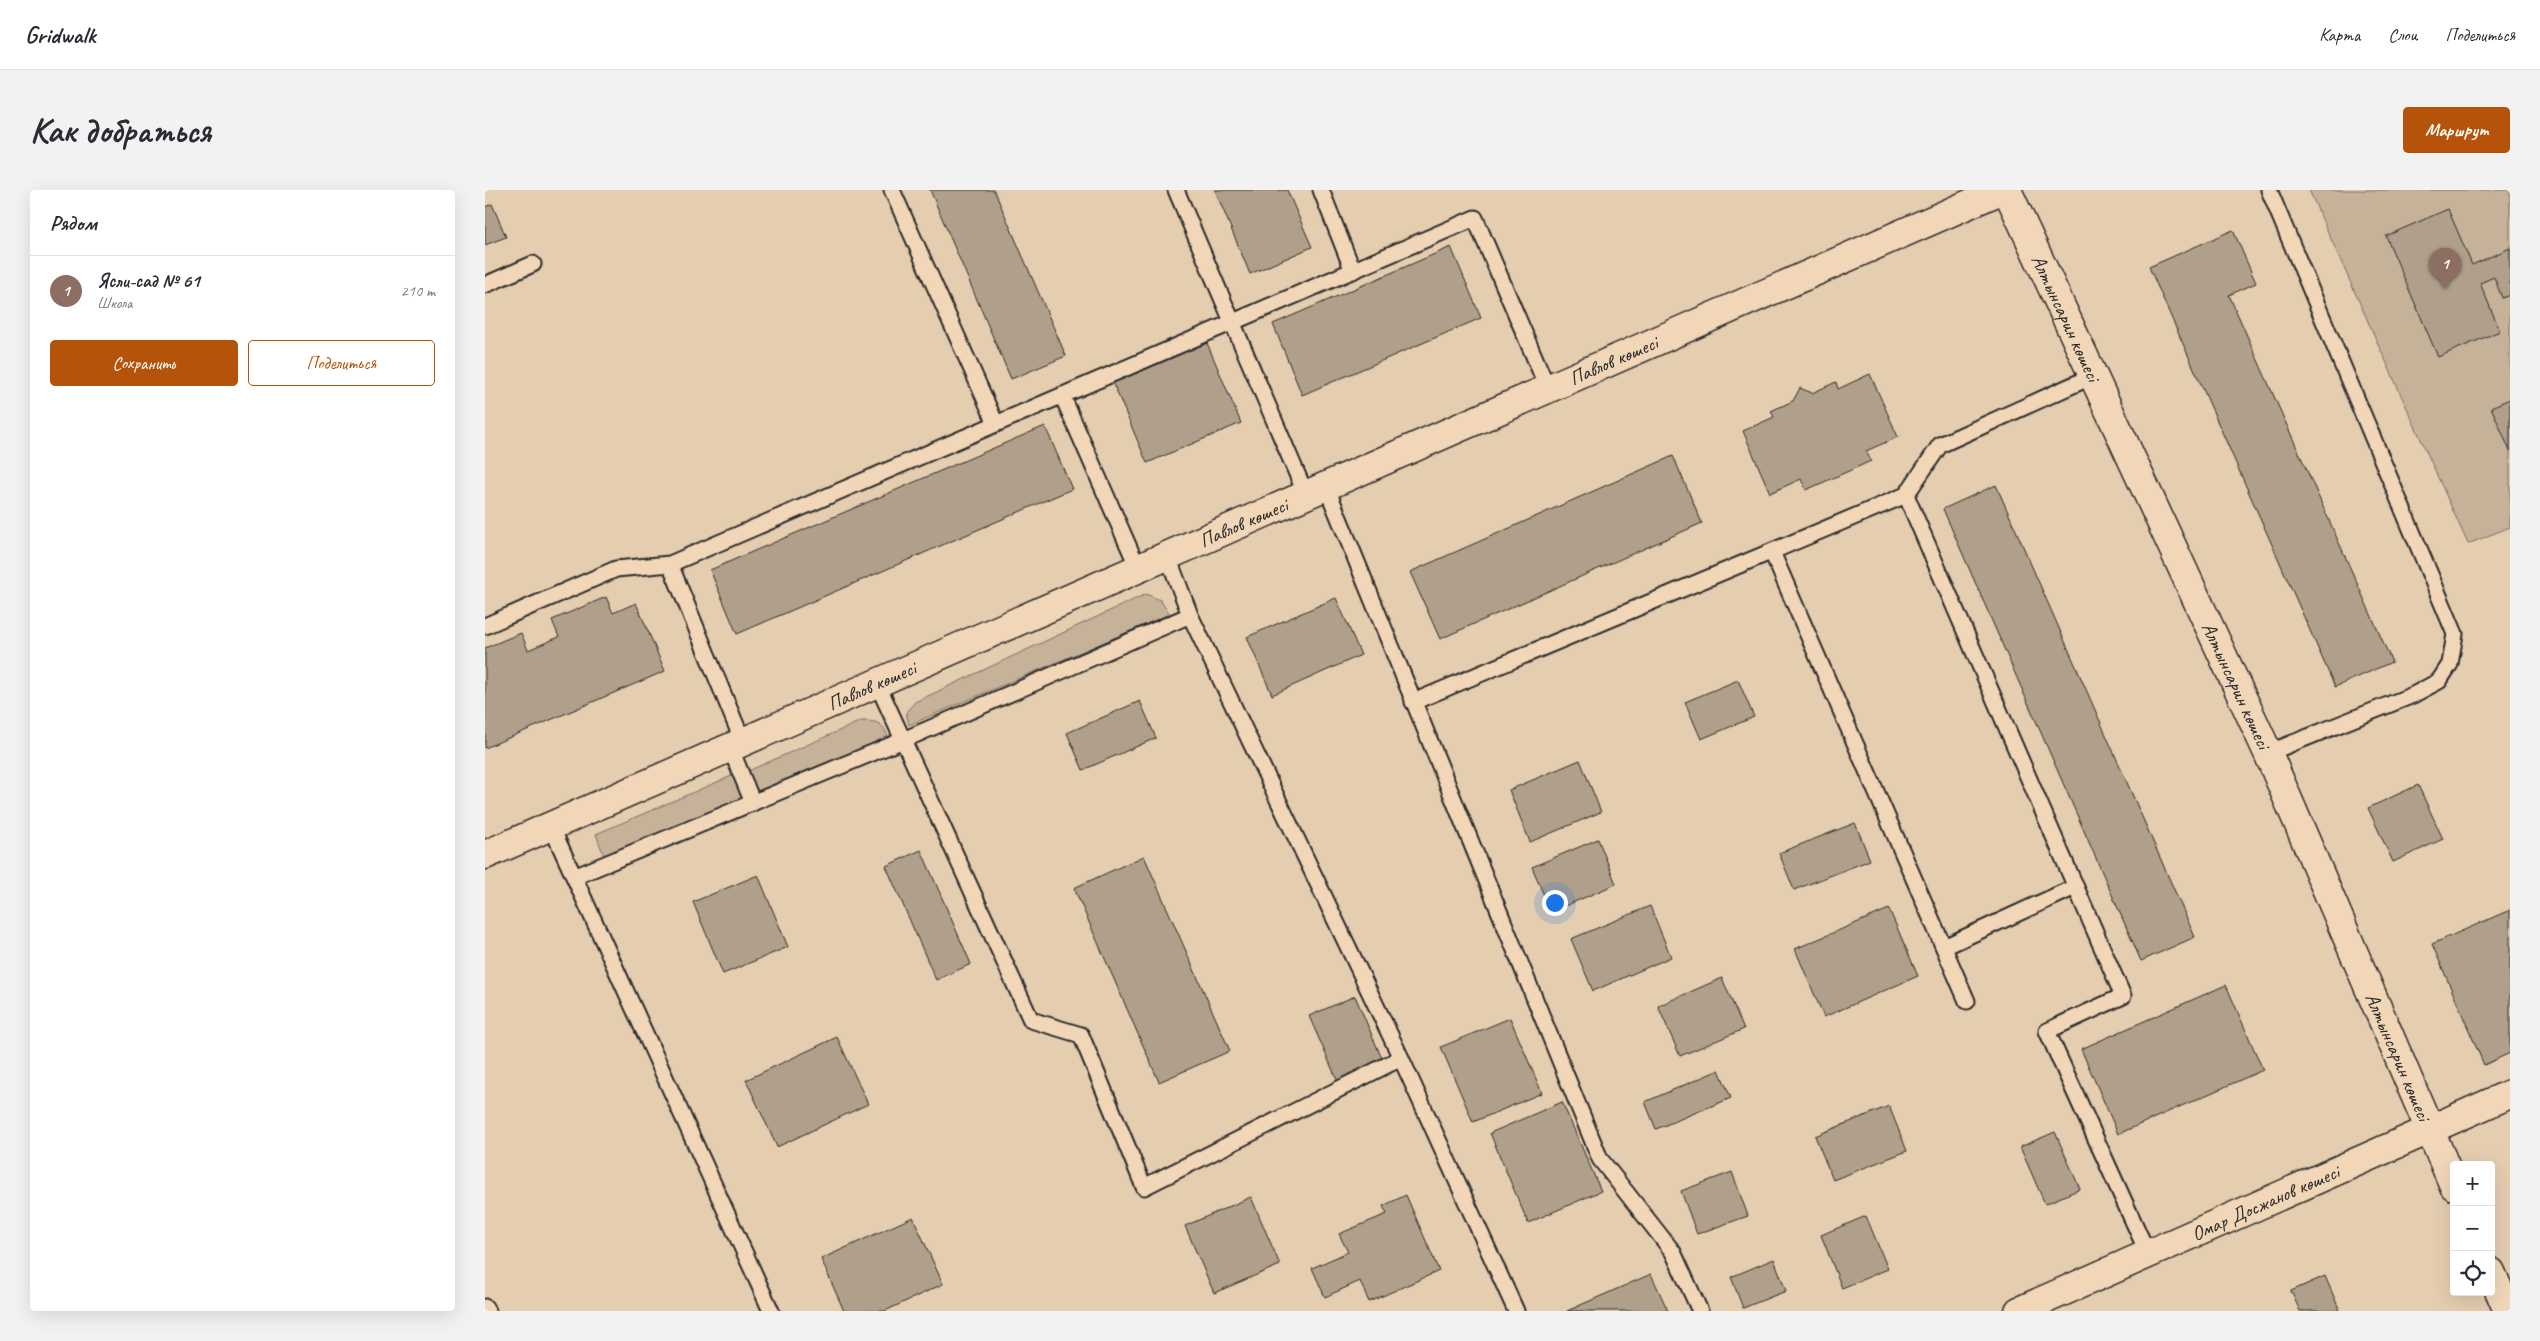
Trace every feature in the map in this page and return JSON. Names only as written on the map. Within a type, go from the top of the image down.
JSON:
[{"type":"street","name":"Павлов көшесі","points":[[485,855],[2001,190]]},
{"type":"street","name":"Алтынсарин көшесі","points":[[2007,190],[2095,375],[2268,753],[2450,1177]]},
{"type":"street","name":"Омар Досжанов көшесі","points":[[2019,1311],[2510,1094]]},
{"type":"street","points":[[2495,1281],[2508,1311]]},
{"type":"lane","points":[[892,190],[996,424]]},
{"type":"lane","points":[[1176,190],[1232,323],[1316,491],[1413,702],[1600,1159],[1673,1252],[1700,1311]]},
{"type":"lane","points":[[1321,190],[1353,271]]},
{"type":"lane","points":[[2268,753],[2413,696],[2439,681],[2451,664],[2455,634],[2269,190]]},
{"type":"lane","points":[[485,626],[616,569],[670,564],[1475,218],[1548,388]]},
{"type":"lane","points":[[485,285],[533,264]]},
{"type":"lane","points":[[1413,702],[1906,495],[1940,445],[2095,375]]},
{"type":"lane","points":[[1062,396],[1138,568]]},
{"type":"lane","points":[[1906,495],[2123,996],[2047,1031],[2148,1254]]},
{"type":"lane","points":[[1772,552],[1967,1001]]},
{"type":"lane","points":[[1167,557],[1190,615],[1401,1058],[1516,1311]]},
{"type":"lane","points":[[670,564],[737,745],[753,803]]},
{"type":"lane","points":[[574,877],[901,741],[1190,615]]},
{"type":"lane","points":[[877,683],[901,741],[1031,1020],[1081,1035],[1144,1187],[1401,1058]]},
{"type":"lane","points":[[551,826],[771,1311]]},
{"type":"lane","points":[[1944,947],[2075,888]]},
{"type":"lane","points":[[485,1307],[487,1311]]},
{"type":"shaded area","points":[[2309,190],[2510,190],[2510,527],[2468,544]]},
{"type":"shaded area","points":[[1146,594],[1160,600],[1170,614],[909,725],[906,712],[915,702]]},
{"type":"shaded area","points":[[861,721],[878,723],[884,728],[888,737],[756,792],[746,772]]},
{"type":"shaded area","points":[[736,774],[746,799],[604,856],[596,834]]},
{"type":"building","points":[[930,190],[994,190],[1066,356],[1011,379]]},
{"type":"building","points":[[1215,190],[1287,190],[1312,247],[1250,274]]},
{"type":"building","points":[[492,204],[506,237],[485,245],[485,207]]},
{"type":"building","points":[[2448,209],[2472,265],[2510,248],[2510,295],[2502,298],[2494,277],[2480,283],[2500,331],[2438,357],[2386,236]]},
{"type":"building","points":[[2233,230],[2256,283],[2229,295],[2392,662],[2335,687],[2149,267]]},
{"type":"building","points":[[1451,247],[1481,318],[1302,395],[1273,324]]},
{"type":"building","points":[[1207,343],[1241,423],[1147,463],[1113,383]]},
{"type":"building","points":[[1870,374],[1898,437],[1866,451],[1871,461],[1806,490],[1801,479],[1770,493],[1743,431],[1774,417],[1771,411],[1793,401],[1800,388],[1812,393],[1836,382],[1838,389]]},
{"type":"building","points":[[2510,399],[2510,451],[2491,407]]},
{"type":"building","points":[[1045,426],[1072,489],[737,634],[710,570]]},
{"type":"building","points":[[1673,456],[1702,523],[1440,639],[1410,572]]},
{"type":"building","points":[[1996,485],[2195,937],[2141,961],[1943,509]]},
{"type":"building","points":[[606,597],[613,613],[636,603],[665,671],[485,748],[485,648],[521,633],[528,650],[559,637],[552,620]]},
{"type":"building","points":[[1336,598],[1361,655],[1272,695],[1247,637]]},
{"type":"building","points":[[1738,680],[1754,717],[1701,739],[1685,702]]},
{"type":"building","points":[[1140,701],[1156,738],[1083,770],[1067,733]]},
{"type":"building","points":[[1580,760],[1601,812],[1530,842],[1509,790]]},
{"type":"building","points":[[2418,785],[2443,839],[2393,862],[2368,808]]},
{"type":"building","points":[[1855,823],[1870,860],[1794,890],[1779,853]]},
{"type":"building","points":[[1598,839],[1616,884],[1551,912],[1532,867]]},
{"type":"building","points":[[921,850],[971,964],[936,980],[886,866]]},
{"type":"building","points":[[1144,856],[1230,1051],[1159,1082],[1074,888]]},
{"type":"building","points":[[758,875],[788,947],[723,974],[693,902]]},
{"type":"building","points":[[1650,906],[1671,957],[1593,991],[1571,939]]},
{"type":"building","points":[[1889,909],[1918,976],[1824,1017],[1795,949]]},
{"type":"building","points":[[2510,910],[2510,1053],[2484,1065],[2432,944]]},
{"type":"building","points":[[1722,978],[1744,1029],[1680,1056],[1658,1006]]},
{"type":"building","points":[[2226,985],[2263,1070],[2118,1134],[2081,1049]]},
{"type":"building","points":[[1355,996],[1383,1061],[1338,1082],[1309,1016]]},
{"type":"building","points":[[1510,1018],[1542,1093],[1473,1122],[1441,1047]]},
{"type":"building","points":[[837,1037],[868,1104],[777,1147],[746,1080]]},
{"type":"building","points":[[1719,1070],[1731,1098],[1656,1129],[1645,1102]]},
{"type":"building","points":[[1562,1102],[1601,1191],[1528,1223],[1490,1133]]},
{"type":"building","points":[[1889,1106],[1907,1151],[1833,1180],[1815,1136]]},
{"type":"building","points":[[2055,1132],[2080,1189],[2045,1204],[2020,1147]]},
{"type":"building","points":[[1732,1172],[1748,1216],[1697,1234],[1681,1191]]},
{"type":"building","points":[[1406,1195],[1439,1271],[1369,1302],[1360,1281],[1325,1297],[1312,1268],[1348,1252],[1339,1234],[1387,1214],[1383,1206]]},
{"type":"building","points":[[1251,1197],[1280,1265],[1214,1293],[1185,1226]]},
{"type":"building","points":[[1866,1216],[1888,1269],[1842,1288],[1821,1235]]},
{"type":"building","points":[[913,1217],[943,1284],[885,1311],[844,1311],[821,1259]]},
{"type":"building","points":[[1774,1259],[1786,1291],[1743,1308],[1731,1277]]},
{"type":"building","points":[[1651,1274],[1668,1311],[1567,1311]]},
{"type":"building","points":[[2325,1276],[2340,1311],[2300,1311],[2291,1291]]},
{"type":"place","name":"Ясли-сад № 61","points":[[2445,289]]}]
